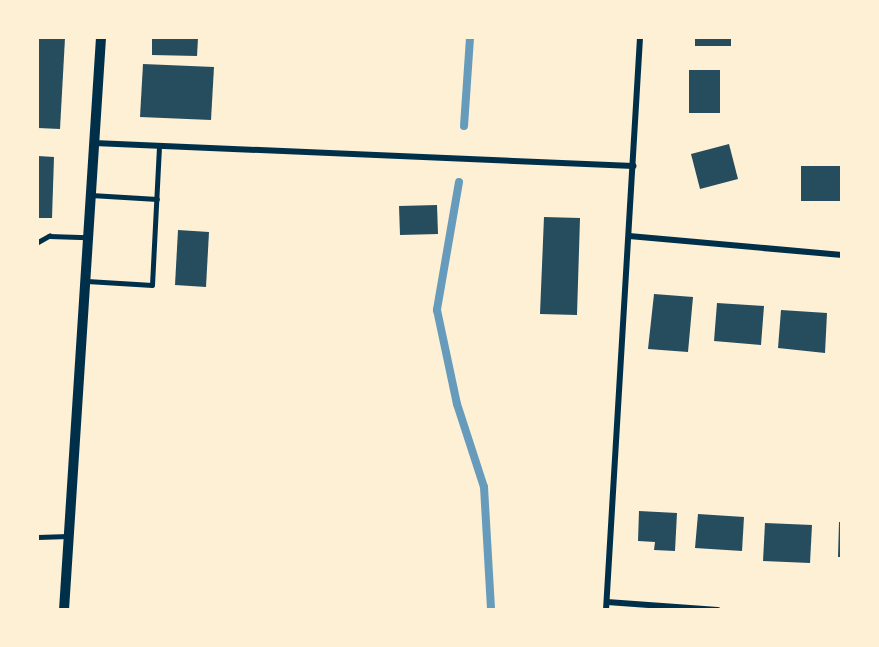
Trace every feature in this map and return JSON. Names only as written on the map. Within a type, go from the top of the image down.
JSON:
[{"type":"street","points":[[64,609],[101,38]]},
{"type":"street","points":[[606,609],[640,38]]},
{"type":"street","points":[[93,143],[634,166]]},
{"type":"street","points":[[629,236],[842,255]]},
{"type":"street","points":[[607,602],[718,609]]},
{"type":"lane","points":[[84,280],[152,285],[159,146]]},
{"type":"lane","points":[[90,195],[157,199]]},
{"type":"lane","points":[[38,242],[49,236],[87,237]]},
{"type":"lane","points":[[38,537],[68,536]]},
{"type":"building","points":[[38,38],[65,38],[60,129],[38,128]]},
{"type":"building","points":[[152,38],[198,38],[197,56],[152,55]]},
{"type":"building","points":[[695,38],[731,38],[731,46],[695,46]]},
{"type":"building","points":[[143,64],[214,67],[211,120],[140,117]]},
{"type":"building","points":[[689,70],[720,70],[720,113],[689,113]]},
{"type":"building","points":[[729,144],[738,179],[700,189],[691,154]]},
{"type":"building","points":[[38,156],[54,157],[52,218],[38,218]]},
{"type":"building","points":[[801,166],[840,166],[840,201],[801,201]]},
{"type":"building","points":[[437,205],[438,234],[400,235],[399,206]]},
{"type":"building","points":[[544,217],[580,218],[577,315],[540,314]]},
{"type":"building","points":[[178,230],[209,232],[206,287],[175,285]]},
{"type":"building","points":[[654,294],[693,297],[688,352],[648,349]]},
{"type":"building","points":[[717,303],[764,306],[761,345],[714,341]]},
{"type":"building","points":[[781,310],[827,313],[825,353],[778,348]]},
{"type":"building","points":[[639,511],[677,513],[675,551],[654,550],[655,542],[638,541]]},
{"type":"building","points":[[698,514],[744,517],[742,551],[695,548]]},
{"type":"building","points":[[839,522],[842,522],[842,557],[838,557]]},
{"type":"building","points":[[765,523],[812,525],[810,563],[763,561]]},
{"type":"waterway","points":[[464,126],[470,38]]},
{"type":"waterway","points":[[459,182],[437,310],[457,404],[484,487],[491,610]]}]
